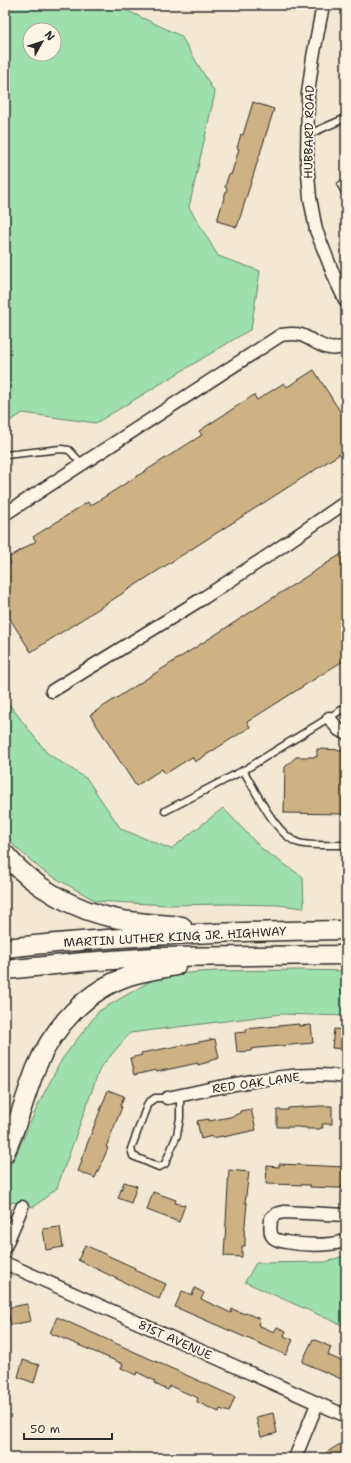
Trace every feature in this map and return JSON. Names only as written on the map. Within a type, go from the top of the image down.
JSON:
[{"type":"main road","points":[[5,854],[20,869],[45,888],[59,897],[88,910],[117,919],[237,932]]},
{"type":"main road","name":"MARTIN LUTHER KING JR. HIGHWAY","points":[[5,948],[86,941],[237,932],[346,930]]},
{"type":"main road","name":"MARTIN LUTHER KING JR. HIGHWAY","points":[[5,970],[155,957],[346,955]]},
{"type":"main road","points":[[5,1153],[42,1055],[58,1030],[83,1003],[104,988],[128,977],[159,969],[241,957]]},
{"type":"street","name":"HUBBARD ROAD","points":[[323,5],[308,93],[307,162],[310,198],[316,230],[346,302]]},
{"type":"street","points":[[5,514],[281,335],[292,333],[301,335],[320,346],[329,349],[346,345]]},
{"type":"street","points":[[52,691],[211,593],[346,502]]},
{"type":"street","points":[[329,718],[339,730],[346,733]]},
{"type":"street","name":"RED OAK LANE","points":[[167,1098],[267,1079],[291,1076],[346,1077]]},
{"type":"street","points":[[5,1247],[22,1207]]},
{"type":"street","points":[[346,1215],[284,1212],[276,1214],[271,1218],[270,1228],[271,1235],[275,1240],[301,1245],[320,1245],[346,1241]]},
{"type":"street","name":"81ST AVENUE","points":[[5,1264],[346,1416]]},
{"type":"street","points":[[294,1458],[318,1404]]},
{"type":"lane","points":[[307,135],[346,118]]},
{"type":"lane","points":[[341,185],[346,194]]},
{"type":"lane","points":[[5,455],[61,448],[69,450],[82,464]]},
{"type":"lane","points":[[165,811],[243,770],[329,718],[346,706]]},
{"type":"lane","points":[[243,770],[275,823],[287,837],[300,844],[346,845]]},
{"type":"lane","points":[[167,1098],[155,1098],[148,1103],[131,1149],[133,1156],[159,1167],[165,1164],[177,1135],[180,1118],[180,1096]]},
{"type":"green space","points":[[5,5],[115,5],[181,36],[215,93],[189,207],[218,256],[260,271],[251,329],[96,423],[23,413],[5,424]]},
{"type":"green space","points":[[5,699],[47,753],[87,779],[121,829],[171,849],[223,808],[263,850],[303,877],[304,908],[277,905],[167,905],[96,901],[43,871],[13,845],[5,832]]},
{"type":"green space","points":[[215,971],[346,971],[346,1016],[281,1014],[130,1033],[100,1068],[57,1188],[34,1207],[13,1202],[5,1207],[5,1173],[15,1157],[40,1101],[62,1059],[99,1011],[161,975]]},
{"type":"green space","points":[[346,1255],[346,1327],[245,1282],[256,1263],[326,1262]]},
{"type":"building","points":[[253,102],[274,109],[237,227],[217,221],[227,188],[225,187],[227,180],[229,174],[231,175],[239,149],[237,148],[241,134],[243,135]]},
{"type":"building","points":[[314,370],[346,421],[346,450],[31,652],[5,611],[5,567],[11,563],[8,558],[36,541],[33,537],[88,502],[90,506],[202,435],[199,431],[254,395],[257,400],[284,383],[287,387]]},
{"type":"building","points":[[346,551],[346,659],[247,722],[250,727],[195,762],[192,757],[165,774],[162,769],[136,786],[90,715]]},
{"type":"building","points":[[317,749],[346,750],[346,814],[284,813],[285,767],[296,757],[317,757]]},
{"type":"building","points":[[299,1024],[299,1026],[311,1025],[313,1043],[258,1048],[251,1049],[251,1051],[237,1052],[235,1033],[246,1032],[246,1029]]},
{"type":"building","points":[[334,1029],[346,1030],[346,1049],[332,1048]]},
{"type":"building","points":[[215,1039],[219,1058],[198,1065],[198,1063],[134,1075],[130,1058],[142,1055],[141,1053]]},
{"type":"building","points":[[108,1090],[124,1096],[120,1107],[122,1107],[106,1147],[108,1148],[95,1178],[78,1171]]},
{"type":"building","points":[[332,1106],[332,1124],[322,1124],[323,1128],[320,1129],[277,1127],[277,1110]]},
{"type":"building","points":[[251,1109],[256,1130],[223,1137],[212,1138],[212,1136],[201,1139],[197,1121],[209,1119],[209,1121],[230,1117],[240,1113],[240,1111]]},
{"type":"building","points":[[279,1164],[346,1167],[346,1185],[342,1185],[342,1188],[336,1188],[310,1187],[310,1185],[266,1184],[267,1166],[279,1167]]},
{"type":"building","points":[[229,1170],[249,1172],[245,1203],[247,1203],[244,1236],[245,1246],[242,1246],[242,1257],[224,1256]]},
{"type":"building","points":[[124,1182],[137,1186],[131,1203],[118,1198]]},
{"type":"building","points":[[153,1192],[176,1200],[175,1203],[185,1205],[179,1222],[147,1210]]},
{"type":"building","points":[[60,1227],[63,1247],[46,1250],[43,1229]]},
{"type":"building","points":[[85,1245],[135,1268],[134,1270],[166,1284],[159,1299],[78,1260]]},
{"type":"building","points":[[195,1288],[204,1293],[201,1299],[231,1313],[232,1309],[260,1319],[258,1325],[274,1332],[277,1327],[286,1331],[284,1336],[293,1340],[286,1355],[175,1307],[182,1291],[192,1295]]},
{"type":"building","points":[[27,1304],[31,1321],[11,1325],[7,1308]]},
{"type":"building","points":[[57,1317],[235,1397],[229,1412],[220,1409],[219,1412],[197,1402],[198,1398],[170,1386],[168,1390],[161,1387],[154,1383],[155,1381],[137,1372],[136,1375],[121,1368],[123,1364],[50,1333]]},
{"type":"building","points":[[313,1339],[331,1347],[328,1355],[346,1363],[346,1381],[302,1362]]},
{"type":"building","points":[[23,1360],[39,1365],[34,1383],[18,1377]]},
{"type":"building","points":[[273,1413],[277,1433],[261,1437],[256,1417]]},
{"type":"building","points":[[346,1440],[346,1458],[318,1458]]}]
